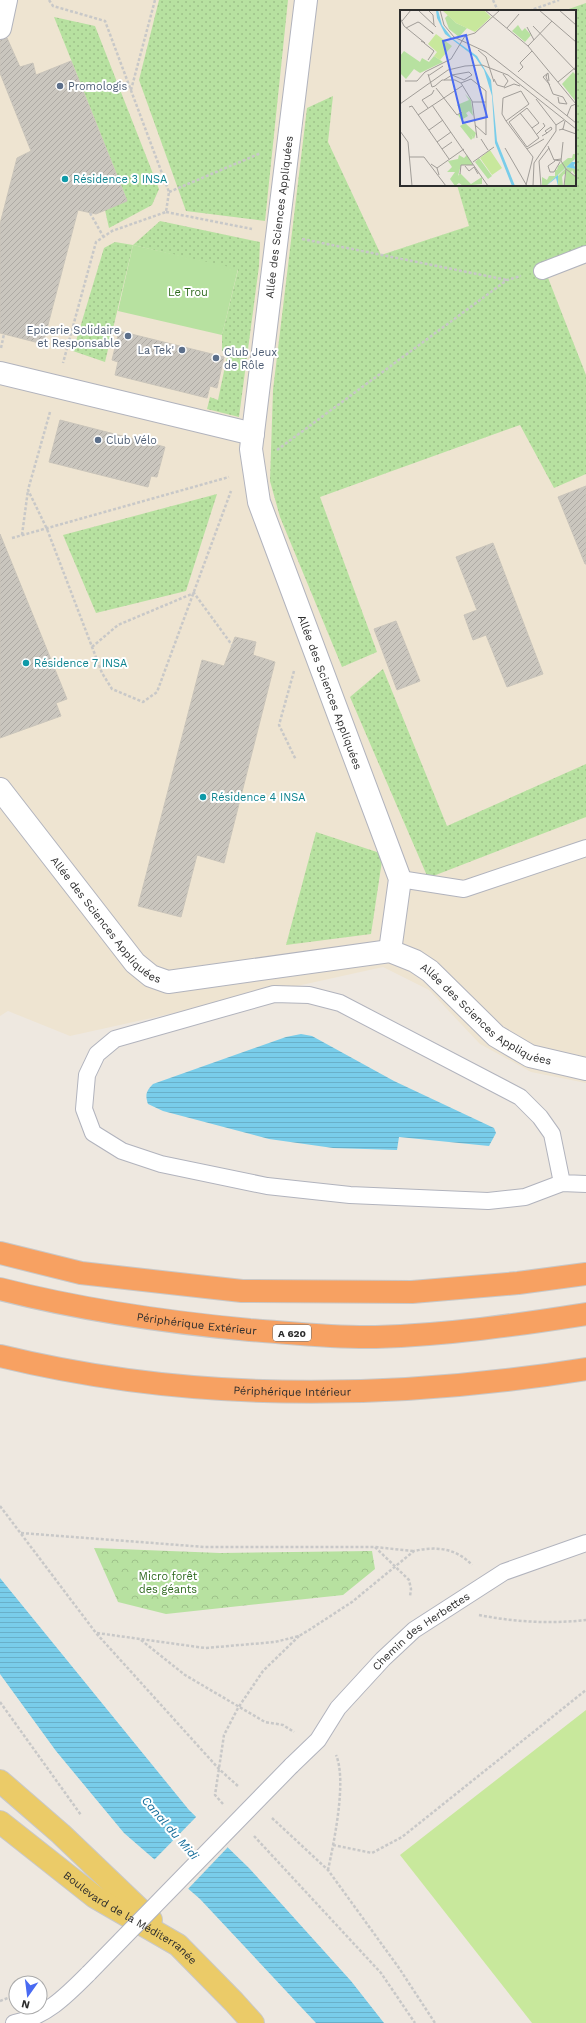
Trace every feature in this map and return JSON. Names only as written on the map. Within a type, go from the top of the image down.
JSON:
[{"type":"highway","points":[[0,1253],[81,1273],[242,1291],[412,1292],[518,1283],[586,1274]]},
{"type":"highway","name":"Périphérique Extérieur","points":[[0,1289],[117,1314],[211,1326],[299,1334],[376,1337],[482,1330],[586,1314]]},
{"type":"highway","name":"Périphérique Intérieur","points":[[0,1356],[56,1370],[121,1379],[206,1388],[274,1392],[350,1392],[422,1388],[492,1382],[586,1369]]},
{"type":"main road","points":[[0,1781],[61,1834],[178,1945]]},
{"type":"main road","name":"Boulevard de la Méditerranée","points":[[0,1822],[95,1898],[178,1945],[234,2002],[252,2023]]},
{"type":"street","points":[[0,28],[6,0]]},
{"type":"street","name":"Allée des Sciences Appliquées","points":[[306,0],[253,434],[245,472],[259,502],[400,879],[390,952]]},
{"type":"street","points":[[0,373],[253,434]]},
{"type":"street","name":"Allée des Sciences Appliquées","points":[[0,789],[135,963],[151,976],[168,982],[390,952],[416,961],[430,971],[496,1036],[530,1056],[586,1069]]},
{"type":"lane","points":[[542,271],[586,254]]},
{"type":"lane","points":[[400,879],[464,889],[586,848]]},
{"type":"lane","points":[[562,1183],[552,1134],[540,1117],[520,1097],[340,1003],[310,995],[274,994],[115,1039],[97,1054],[87,1075],[84,1109],[93,1133],[122,1151],[161,1164],[267,1186],[350,1195],[488,1201],[525,1197],[562,1183],[586,1184]]},
{"type":"lane","name":"Chemin des Herbettes","points":[[14,2023],[41,2014],[63,1999],[318,1740],[338,1708],[383,1660],[414,1630],[504,1572],[586,1543]]},
{"type":"path","points":[[50,0],[53,6],[105,21],[169,192],[166,212]]},
{"type":"path","points":[[131,90],[155,0]]},
{"type":"path","points":[[493,0],[498,10]]},
{"type":"path","points":[[532,10],[559,0]]},
{"type":"path","points":[[169,192],[288,139]]},
{"type":"path","points":[[22,535],[28,490],[96,242],[112,231],[166,212],[255,229]]},
{"type":"path","points":[[90,213],[103,236]]},
{"type":"path","points":[[297,238],[507,280]]},
{"type":"path","points":[[273,453],[507,280],[542,271]]},
{"type":"path","points":[[0,351],[4,334]]},
{"type":"path","points":[[28,490],[47,529],[102,673],[112,689],[144,702],[157,692],[194,593],[245,472]]},
{"type":"path","points":[[12,538],[245,472]]},
{"type":"path","points":[[194,593],[232,645]]},
{"type":"path","points":[[92,647],[118,625],[194,593]]},
{"type":"path","points":[[295,666],[278,725],[296,760]]},
{"type":"path","points":[[0,1506],[96,1633],[219,1769],[242,1790]]},
{"type":"path","points":[[20,1533],[204,1547],[375,1547],[414,1551],[425,1548],[443,1549],[461,1554],[474,1568]]},
{"type":"path","points":[[375,1547],[409,1580],[411,1589],[410,1596]]},
{"type":"path","points":[[225,1806],[215,1795],[224,1735],[238,1708],[263,1671],[298,1636],[352,1602],[414,1551]]},
{"type":"path","points":[[481,1610],[475,1614],[508,1621],[567,1622],[586,1620]]},
{"type":"path","points":[[96,1633],[205,1648],[275,1642],[298,1636]]},
{"type":"path","points":[[141,1639],[184,1675],[238,1708],[265,1722],[283,1725],[290,1730]]},
{"type":"path","points":[[333,1845],[372,1853],[402,1838],[586,1690]]},
{"type":"path","points":[[328,1870],[333,1845],[340,1781],[339,1762],[335,1752]]},
{"type":"path","points":[[270,1816],[328,1870],[399,1968],[435,2023]]},
{"type":"path","points":[[252,1835],[381,1973],[415,2023]]},
{"type":"shaded area","points":[[0,0],[586,0],[586,1083],[531,1072],[480,1044],[429,990],[383,967],[70,1036],[8,1011],[0,1016]]},
{"type":"green space","points":[[159,0],[288,0],[265,221],[186,211],[139,80]]},
{"type":"green space","points":[[586,3],[586,246],[543,265],[586,375],[586,474],[554,488],[520,425],[320,497],[377,652],[342,667],[280,517],[270,481],[273,390],[307,108],[333,96],[328,142],[381,255],[469,226],[457,186],[576,186],[576,10],[566,10]]},
{"type":"green space","points":[[54,17],[95,26],[159,189],[152,205],[109,228],[105,210],[127,200]]},
{"type":"green space","points":[[160,221],[260,242],[259,266],[239,417],[207,409],[210,397],[218,400],[228,352],[222,351],[222,335],[238,270],[133,245]]},
{"type":"green space","points":[[115,242],[133,245],[105,362],[73,351],[104,248]]},
{"type":"green space","name":"Le Trou","points":[[133,245],[238,269],[222,335],[118,311]]},
{"type":"green space","points":[[217,494],[186,591],[96,613],[63,535]]},
{"type":"green space","points":[[383,669],[447,826],[586,764],[586,817],[428,878],[350,697]]},
{"type":"green space","points":[[316,832],[383,854],[371,934],[286,945]]},
{"type":"green space","name":"Micro forêt des géants","points":[[94,1548],[220,1553],[372,1551],[375,1569],[343,1595],[166,1614],[118,1602]]},
{"type":"green space","points":[[586,1710],[586,2023],[532,2023],[400,1855]]},
{"type":"water","points":[[301,1034],[312,1036],[394,1081],[494,1128],[496,1133],[489,1146],[399,1137],[397,1150],[333,1148],[269,1139],[163,1111],[148,1104],[147,1093],[153,1084],[286,1037]]},
{"type":"water","name":"Canal du Midi","points":[[0,1578],[189,1810],[249,1868],[351,1981],[384,2023],[316,2023],[200,1899],[124,1833],[56,1751],[0,1674]]},
{"type":"pier","points":[[198,1815],[229,1846],[187,1890],[153,1861]]},
{"type":"building","name":"Résidence 3 INSA","points":[[7,38],[20,67],[33,63],[36,75],[71,61],[127,201],[96,214],[78,210],[43,344],[0,333],[0,224],[17,158],[31,151],[0,73],[0,40]]},
{"type":"building","points":[[119,331],[224,357],[217,388],[210,386],[207,398],[115,375],[118,362],[112,360]]},
{"type":"building","points":[[60,420],[165,447],[157,477],[151,476],[148,487],[49,462]]},
{"type":"building","points":[[586,486],[586,564],[585,564],[558,497]]},
{"type":"building","name":"Résidence 7 INSA","points":[[0,534],[67,699],[56,703],[61,716],[0,738]]},
{"type":"building","points":[[493,543],[543,674],[507,687],[486,635],[473,640],[464,615],[477,610],[456,557]]},
{"type":"building","points":[[396,621],[420,681],[397,690],[374,629]]},
{"type":"building","name":"Résidence 4 INSA","points":[[235,637],[256,642],[253,655],[275,662],[224,863],[197,855],[181,917],[138,906],[202,660],[224,666]]},
{"type":"place","name":"Promologis","points":[[60,86]]},
{"type":"place","name":"Résidence 3 INSA","points":[[65,179]]},
{"type":"place","name":"Epicerie Solidaire et Responsable","points":[[128,336]]},
{"type":"place","name":"La Tek'","points":[[182,350]]},
{"type":"place","name":"Club Jeux de Rôle","points":[[216,358]]},
{"type":"place","name":"Club Vélo","points":[[98,440]]},
{"type":"place","name":"Résidence 7 INSA","points":[[26,663]]},
{"type":"place","name":"Résidence 4 INSA","points":[[203,797]]}]
